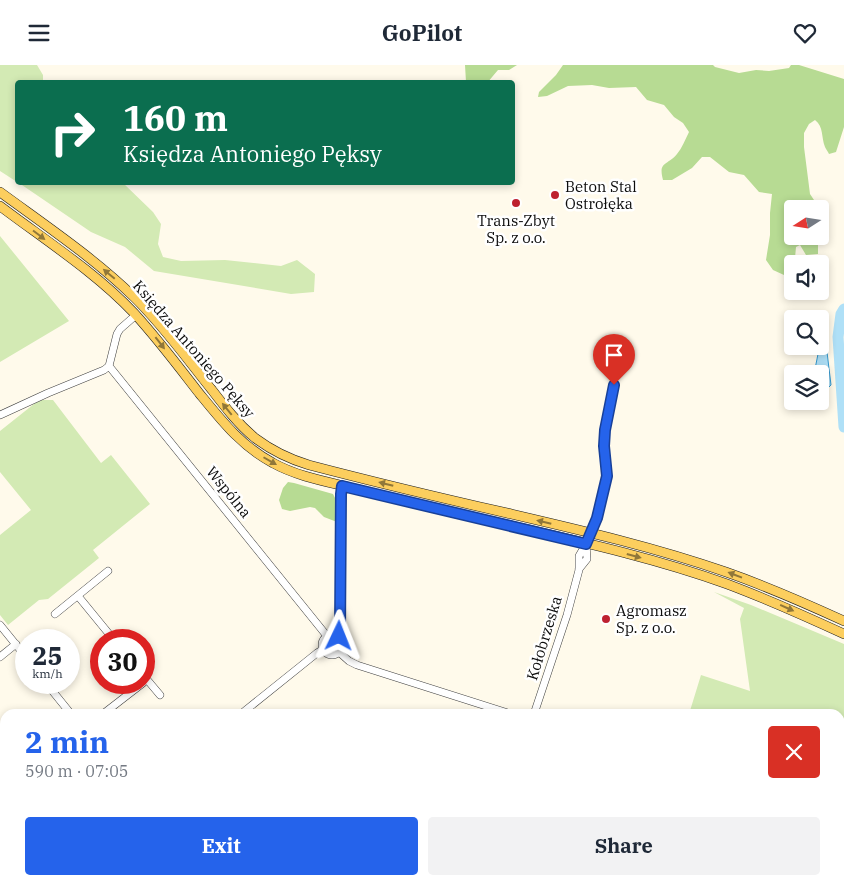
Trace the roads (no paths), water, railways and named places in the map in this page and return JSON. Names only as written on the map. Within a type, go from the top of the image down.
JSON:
[{"type":"main road","name":"Księdza Antoniego Pęksy","points":[[0,192],[92,260],[122,285],[146,308],[234,418],[254,437],[287,457],[308,465],[668,553],[726,572],[788,596],[844,621]]},
{"type":"main road","name":"Księdza Antoniego Pęksy","points":[[0,206],[94,277],[136,315],[220,419],[240,441],[263,458],[306,477],[666,565],[725,584],[780,605],[844,634]]},
{"type":"street","points":[[0,415],[104,370],[109,365],[117,334],[136,315]]},
{"type":"street","name":"Wspólna","points":[[109,365],[327,636]]},
{"type":"street","name":"Kołobrzeska","points":[[536,709],[566,615],[578,570],[579,556],[597,518],[607,476],[604,446],[605,430],[614,385]]},
{"type":"street","points":[[322,650],[327,654],[334,655],[342,647],[339,638],[342,486]]},
{"type":"street","points":[[55,615],[108,571]]},
{"type":"street","points":[[78,596],[105,629]]},
{"type":"street","points":[[0,625],[15,643]]},
{"type":"street","points":[[322,650],[323,640],[327,636],[334,635],[339,638]]},
{"type":"street","points":[[0,657],[15,645]]},
{"type":"street","points":[[247,709],[322,650]]},
{"type":"street","points":[[339,652],[356,665],[496,709]]},
{"type":"street","points":[[155,690],[160,695]]},
{"type":"street","points":[[55,694],[68,709]]},
{"type":"street","points":[[109,709],[127,694]]},
{"type":"water","points":[[818,355],[827,355],[829,365],[816,365]]},
{"type":"water","points":[[829,368],[831,385],[829,387]]},
{"type":"waterway","points":[[844,309],[841,314],[838,337],[844,427]]},
{"type":"place","name":"Beton Stal Ostrołęka","points":[[555,195]]},
{"type":"place","name":"Trans-Zbyt Sp. z o.o.","points":[[516,203]]},
{"type":"place","name":"Agromasz Sp. z o.o.","points":[[606,619]]}]
